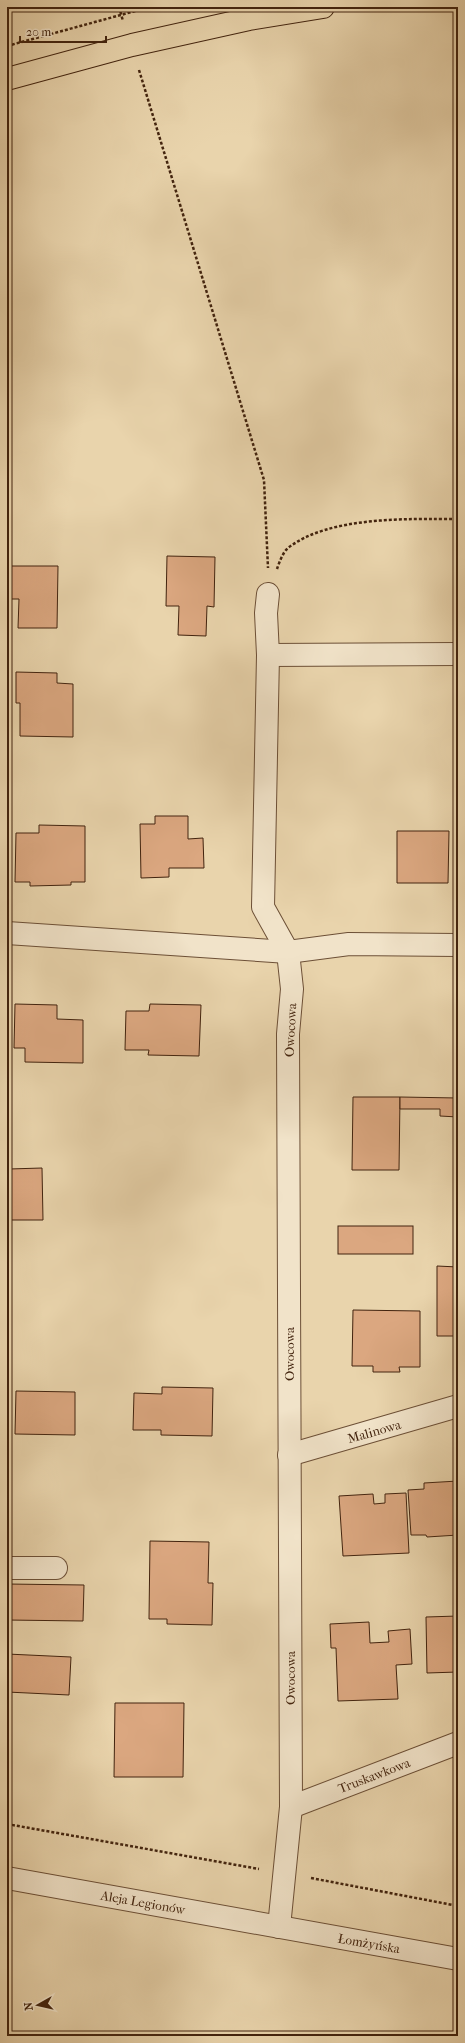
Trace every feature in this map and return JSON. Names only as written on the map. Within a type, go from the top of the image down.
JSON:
[{"type":"main road","points":[[7,79],[132,45],[249,20],[323,7]]},
{"type":"street","points":[[268,594],[266,613],[268,655],[264,907],[288,952]]},
{"type":"street","points":[[268,655],[458,654]]},
{"type":"street","points":[[7,934],[288,952],[349,944],[458,945]]},
{"type":"street","name":"Owocowa","points":[[279,1927],[291,1807],[288,1034],[292,989],[288,952]]},
{"type":"street","name":"Malinowa","points":[[289,1455],[458,1406]]},
{"type":"street","points":[[7,1568],[56,1568]]},
{"type":"street","name":"Truskawkowa","points":[[291,1807],[458,1743]]},
{"type":"street","name":"Aleja Legionów","points":[[7,1878],[279,1927]]},
{"type":"street","name":"Łomżyńska","points":[[279,1927],[458,1959]]},
{"type":"path","points":[[119,7],[132,45],[264,480],[268,532],[268,594]]},
{"type":"path","points":[[7,46],[150,7]]},
{"type":"path","points":[[268,594],[278,565],[287,548],[333,526],[404,520],[458,519]]},
{"type":"path","points":[[7,1824],[284,1873],[458,1906]]},
{"type":"building","points":[[167,556],[215,557],[214,607],[207,606],[206,636],[178,635],[179,606],[166,606]]},
{"type":"building","points":[[7,566],[58,566],[57,628],[18,628],[19,599],[7,599]]},
{"type":"building","points":[[16,672],[57,673],[57,683],[73,684],[73,737],[20,736],[20,703],[16,703]]},
{"type":"building","points":[[155,816],[188,816],[188,839],[203,838],[204,868],[169,868],[169,877],[141,878],[140,824],[155,824]]},
{"type":"building","points":[[39,825],[85,826],[85,882],[71,882],[71,885],[30,886],[30,882],[15,882],[16,833],[39,833]]},
{"type":"building","points":[[397,831],[449,831],[448,883],[397,883]]},
{"type":"building","points":[[15,1004],[57,1005],[57,1019],[83,1020],[83,1063],[25,1062],[25,1048],[14,1048]]},
{"type":"building","points":[[150,1004],[201,1005],[199,1056],[148,1055],[149,1050],[125,1050],[126,1011],[149,1011]]},
{"type":"building","points":[[353,1097],[400,1097],[399,1170],[352,1170]]},
{"type":"building","points":[[400,1097],[458,1098],[458,1117],[440,1116],[440,1109],[400,1109]]},
{"type":"building","points":[[7,1155],[9,1155],[9,1169],[42,1168],[43,1220],[7,1220]]},
{"type":"building","points":[[338,1226],[413,1226],[413,1254],[338,1254]]},
{"type":"building","points":[[437,1266],[458,1267],[458,1336],[437,1336]]},
{"type":"building","points":[[353,1310],[420,1311],[420,1367],[399,1367],[400,1372],[373,1372],[373,1366],[352,1366]]},
{"type":"building","points":[[162,1387],[213,1388],[212,1436],[161,1435],[161,1430],[133,1430],[134,1393],[162,1394]]},
{"type":"building","points":[[16,1391],[75,1392],[75,1435],[15,1434]]},
{"type":"building","points":[[458,1481],[458,1535],[427,1537],[426,1535],[411,1535],[408,1490],[424,1489],[424,1483]]},
{"type":"building","points":[[406,1493],[409,1553],[343,1556],[339,1496],[373,1494],[374,1504],[385,1503],[385,1494]]},
{"type":"building","points":[[150,1541],[209,1542],[208,1583],[213,1583],[212,1625],[167,1624],[167,1619],[149,1619]]},
{"type":"building","points":[[7,1584],[84,1585],[83,1621],[7,1620]]},
{"type":"building","points":[[458,1616],[458,1672],[427,1673],[426,1617]]},
{"type":"building","points":[[369,1622],[370,1643],[389,1642],[388,1631],[410,1629],[412,1664],[396,1665],[398,1699],[338,1701],[336,1648],[331,1648],[330,1624]]},
{"type":"building","points":[[7,1654],[71,1657],[69,1695],[7,1692]]},
{"type":"building","points":[[115,1703],[184,1703],[183,1777],[114,1777]]}]
